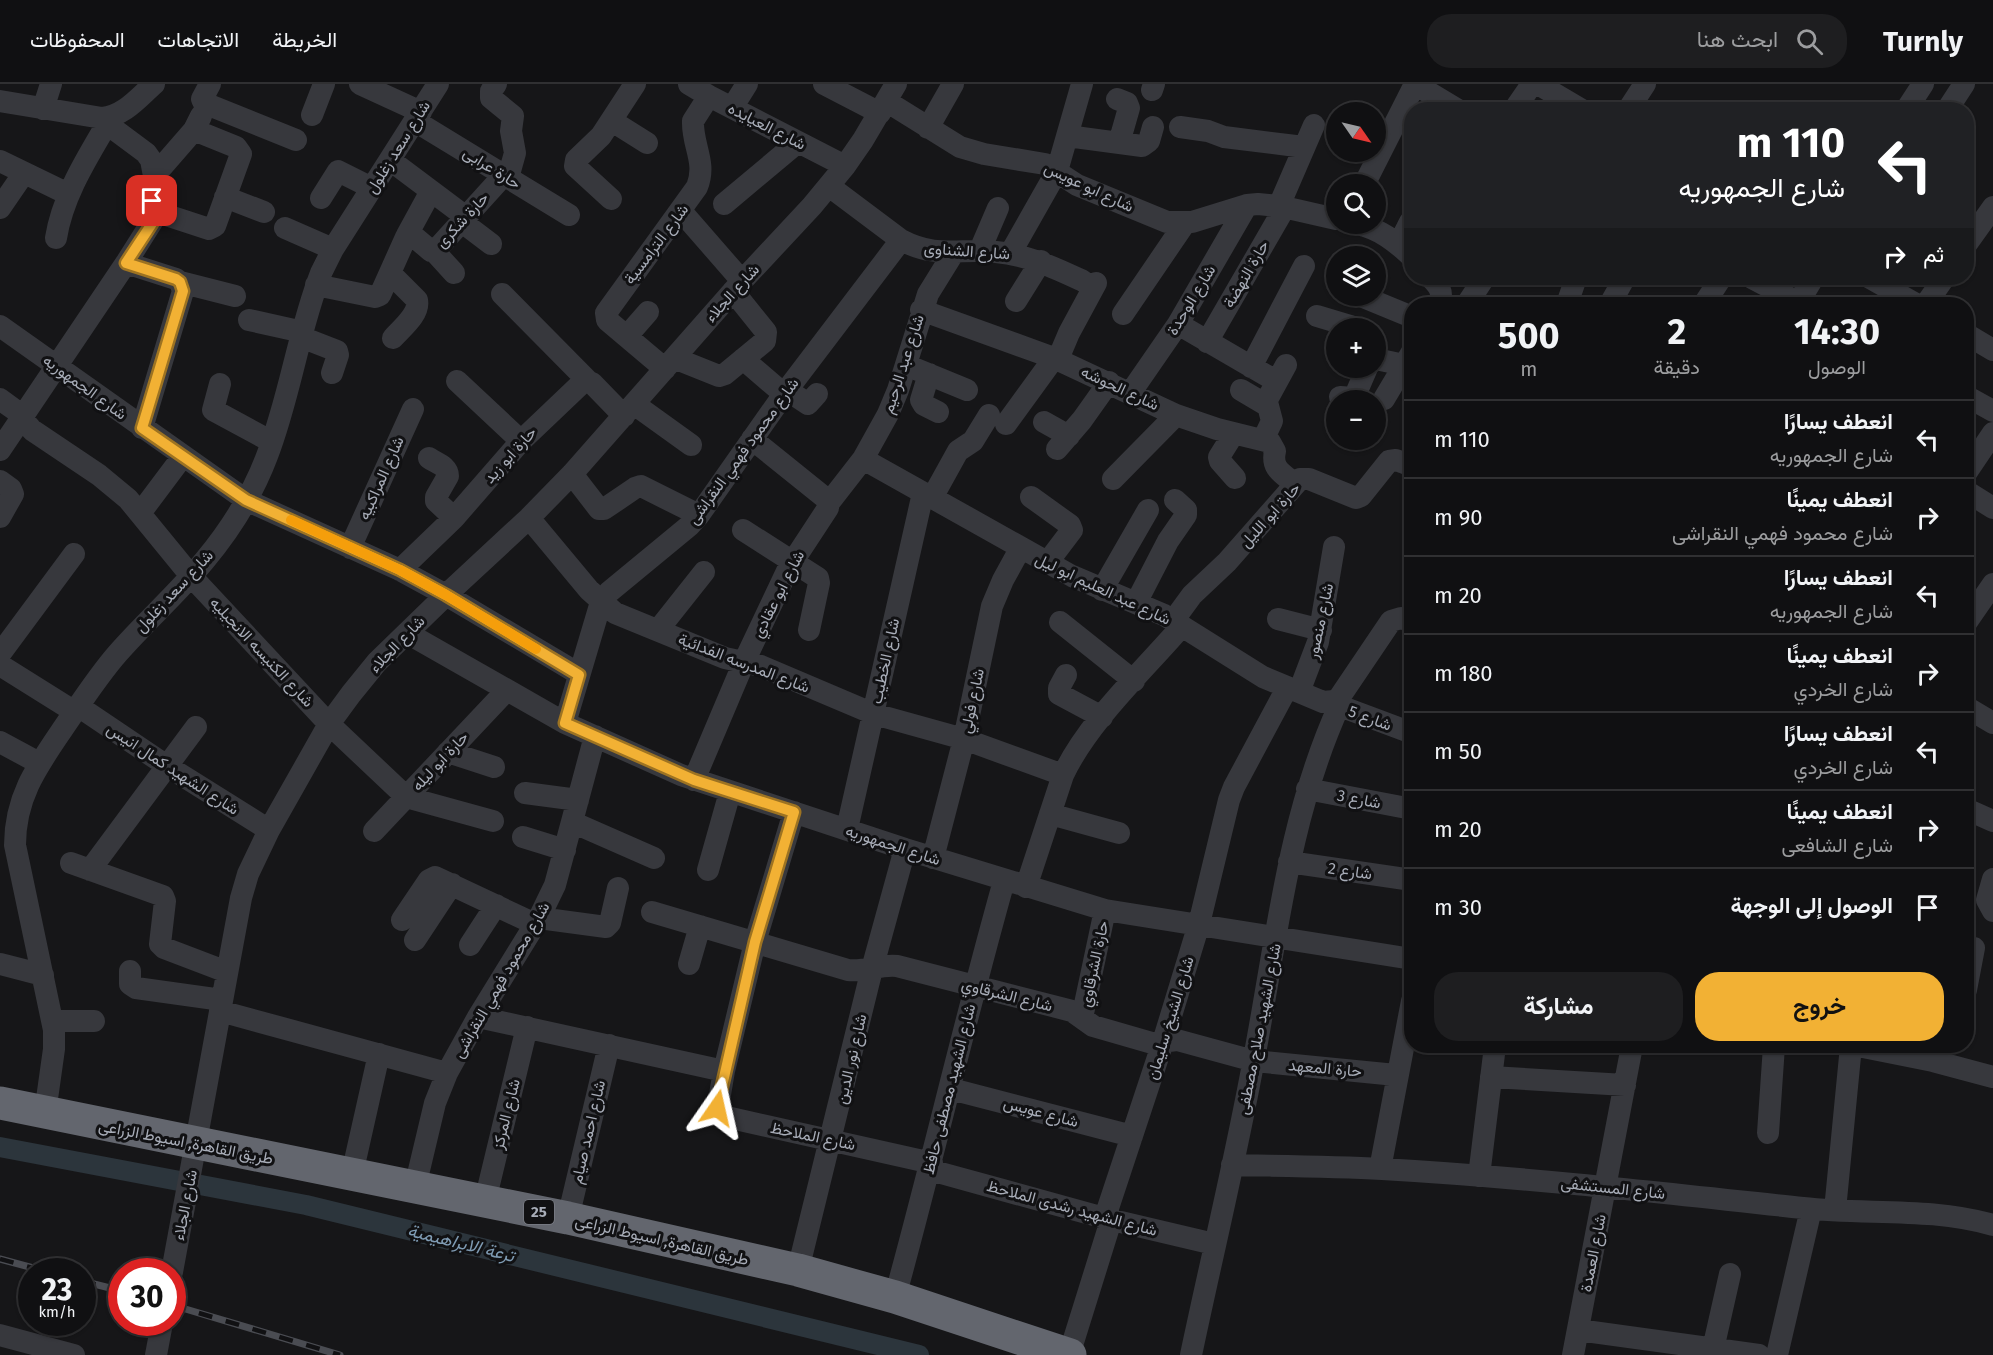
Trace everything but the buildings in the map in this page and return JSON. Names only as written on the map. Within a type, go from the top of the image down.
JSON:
[{"type":"highway","name":"طريق القاهرة, اسيوط الزراعى","points":[[0,1103],[568,1218],[798,1270],[895,1297],[1069,1355]]},
{"type":"street","points":[[43,109],[51,84]]},
{"type":"street","points":[[56,238],[62,208],[68,194],[109,120],[124,111],[154,84]]},
{"type":"street","points":[[312,115],[324,84]]},
{"type":"street","name":"حارة عرابى","points":[[360,84],[418,116],[506,177],[569,215]]},
{"type":"street","name":"شارع سعد زغلول","points":[[45,1113],[54,1049],[53,1021],[8,843],[20,803],[39,763],[116,655],[191,576],[220,541],[246,500],[272,442],[316,285],[333,249],[438,84]]},
{"type":"street","points":[[496,84],[491,91],[491,98],[512,114],[513,118],[511,136],[515,153],[506,177]]},
{"type":"street","points":[[611,199],[575,164],[577,158],[612,121],[635,84]]},
{"type":"street","points":[[732,108],[747,84]]},
{"type":"street","points":[[928,128],[953,84]]},
{"type":"street","points":[[1010,254],[1057,171],[1082,84]]},
{"type":"street","points":[[1406,102],[1415,84],[1445,102]]},
{"type":"street","points":[[1520,102],[1532,84]]},
{"type":"street","points":[[1538,84],[1568,102]]},
{"type":"street","points":[[1633,102],[1645,84]]},
{"type":"street","points":[[1911,102],[1923,84]]},
{"type":"street","points":[[1952,102],[1964,84]]},
{"type":"street","name":"شارع ابو عويس","points":[[838,87],[887,99],[949,141],[972,151],[1045,164],[1077,184],[1159,219],[1185,223],[1247,205],[1282,207],[1326,217]]},
{"type":"street","name":"شارع العيايده","points":[[696,88],[845,166]]},
{"type":"street","name":"شارع الترامسية","points":[[696,88],[693,125],[702,163],[700,180],[693,195],[681,211],[598,306],[608,320],[627,336],[670,364],[719,376],[743,359]]},
{"type":"street","points":[[154,176],[194,130],[208,94],[296,140]]},
{"type":"street","name":"شارع الجلاء","points":[[175,1258],[243,890],[257,852],[329,724],[377,662],[529,518],[572,474],[829,186],[845,166],[887,99]]},
{"type":"street","points":[[1117,99],[1127,103],[1129,108],[1119,143]]},
{"type":"street","points":[[0,100],[109,120],[146,153],[151,160],[154,176],[151,194],[153,222],[0,450]]},
{"type":"street","points":[[1370,174],[1404,106]]},
{"type":"street","points":[[612,121],[646,146]]},
{"type":"street","name":"حارة النهضة","points":[[1207,342],[1282,207],[1314,125]]},
{"type":"street","points":[[1067,136],[1145,145],[1149,141],[1153,126]]},
{"type":"street","points":[[1180,127],[1208,131],[1224,137],[1304,147]]},
{"type":"street","points":[[154,211],[211,229],[215,226],[225,197],[243,170],[239,149],[194,130]]},
{"type":"street","points":[[724,204],[798,142]]},
{"type":"street","points":[[390,160],[432,191],[491,244]]},
{"type":"street","points":[[0,161],[68,194]]},
{"type":"street","points":[[321,198],[338,171],[372,188]]},
{"type":"street","points":[[0,208],[24,173]]},
{"type":"street","name":"حارة شكرى","points":[[316,285],[375,297],[381,293],[408,235],[412,235],[434,251],[506,177]]},
{"type":"street","name":"شارع الشناوى","points":[[829,186],[901,240],[926,251],[980,250],[1010,254],[1041,261],[1090,282]]},
{"type":"street","points":[[408,235],[432,191]]},
{"type":"street","points":[[225,197],[264,212]]},
{"type":"street","name":"شارع الوحدة","points":[[1131,392],[1178,324],[1247,205]]},
{"type":"street","points":[[1974,234],[1993,207]]},
{"type":"street","points":[[980,250],[998,208]]},
{"type":"street","points":[[681,211],[738,286],[767,335],[765,341],[743,359],[786,392],[808,404],[817,394]]},
{"type":"street","points":[[1123,314],[1185,223]]},
{"type":"street","points":[[285,228],[333,249]]},
{"type":"street","points":[[1383,234],[1404,250]]},
{"type":"street","name":"شارع محمود فهمي النقراشى","points":[[565,723],[601,602],[609,592],[689,526],[699,514],[786,392],[901,240]]},
{"type":"street","points":[[434,251],[454,273]]},
{"type":"street","name":"شارع عبد الرحيم","points":[[828,504],[863,459],[888,414],[906,365],[921,310],[932,287],[954,252]]},
{"type":"street","points":[[1016,301],[1041,261]]},
{"type":"street","points":[[126,263],[180,282],[235,296]]},
{"type":"street","points":[[1251,367],[1304,266]]},
{"type":"street","points":[[390,273],[417,300],[418,304],[416,312],[393,338]]},
{"type":"street","points":[[142,428],[183,291],[180,282]]},
{"type":"street","name":"شارع الخطيب","points":[[847,829],[927,495],[958,451],[998,419],[1056,358],[1077,316],[1090,282]]},
{"type":"street","points":[[1765,285],[1786,297]]},
{"type":"street","points":[[1882,285],[1904,297]]},
{"type":"street","points":[[502,294],[587,380],[629,410],[691,445]]},
{"type":"street","points":[[1385,306],[1404,314]]},
{"type":"street","name":"شارع الحوشه","points":[[921,310],[1056,358],[1176,415],[1263,440]]},
{"type":"street","points":[[627,336],[648,312]]},
{"type":"street","points":[[1317,316],[1326,319]]},
{"type":"street","points":[[249,320],[302,335],[337,351],[332,374]]},
{"type":"street","points":[[1178,324],[1251,367],[1281,373],[1268,398],[1272,421],[1263,440],[1274,446],[1275,466],[1295,484]]},
{"type":"street","name":"شارع الجمهوريه","points":[[0,326],[246,500],[400,570],[579,675]]},
{"type":"street","points":[[1974,339],[1992,345]]},
{"type":"street","points":[[1386,359],[1404,358]]},
{"type":"street","points":[[906,365],[967,390]]},
{"type":"street","points":[[1386,396],[1404,365]]},
{"type":"street","points":[[929,374],[921,400],[924,405],[938,412]]},
{"type":"street","name":"حارة ابو زيد","points":[[400,570],[454,518],[521,441],[587,380]]},
{"type":"street","points":[[457,381],[521,441]]},
{"type":"street","points":[[1044,422],[1063,443],[1109,382]]},
{"type":"street","points":[[220,384],[212,406],[213,410],[272,442]]},
{"type":"street","points":[[1241,390],[1268,406]]},
{"type":"street","name":"شارع الكنيسه الانجيليه","points":[[0,399],[15,410],[32,430],[114,486],[141,512],[191,576],[329,724],[406,796],[494,821]]},
{"type":"street","points":[[1974,400],[1993,411]]},
{"type":"street","name":"شارع المراكبيه","points":[[350,548],[413,409]]},
{"type":"street","points":[[1113,479],[1176,415]]},
{"type":"street","points":[[1234,433],[1219,457],[1235,478]]},
{"type":"street","points":[[1974,473],[1993,433]]},
{"type":"street","points":[[752,439],[824,497],[828,504]]},
{"type":"street","points":[[141,512],[183,456]]},
{"type":"street","points":[[429,458],[448,472],[436,501],[454,518]]},
{"type":"street","name":"شارع عبد العليم ابو ليل","points":[[863,459],[1047,563],[1102,590],[1155,610],[1251,670],[1293,690],[1334,704]]},
{"type":"street","name":"حارة ابو الليل","points":[[1026,887],[1063,775],[1077,748],[1134,681],[1177,624],[1192,595],[1227,562],[1300,479],[1309,478],[1356,498],[1389,461],[1396,460],[1404,463]]},
{"type":"street","points":[[572,474],[599,510],[641,486],[699,514]]},
{"type":"street","points":[[0,480],[11,489],[13,494],[0,517]]},
{"type":"street","points":[[1974,493],[1993,508]]},
{"type":"street","points":[[1031,497],[1070,525],[1072,530],[1047,563]]},
{"type":"street","points":[[1136,603],[1168,541],[1186,515],[1186,510],[1175,500]]},
{"type":"street","name":"شارع ابو عقادي","points":[[694,780],[744,662],[792,561],[826,511],[828,504]]},
{"type":"street","points":[[1102,590],[1148,510]]},
{"type":"street","name":"شارع المدرسه الفدائية","points":[[529,518],[601,602],[615,613],[725,658],[761,666],[874,714],[964,739],[1063,775]]},
{"type":"street","points":[[743,530],[819,580],[809,630]]},
{"type":"street","name":"شارع منصور","points":[[1293,690],[1314,654],[1321,630],[1334,547]]},
{"type":"street","name":"شارع فولي","points":[[933,858],[964,739],[992,606],[1020,549]]},
{"type":"street","points":[[0,654],[74,554]]},
{"type":"street","points":[[658,630],[704,572]]},
{"type":"street","points":[[1974,611],[1993,584]]},
{"type":"street","points":[[1278,619],[1321,630]]},
{"type":"street","points":[[1334,704],[1391,621],[1404,619]]},
{"type":"street","points":[[1060,622],[1134,681]]},
{"type":"street","name":"شارع الجمهوريه","points":[[407,633],[565,723],[694,780],[905,849],[1105,910],[1404,958]]},
{"type":"street","name":"شارع الشهيد كمال انيس","points":[[0,665],[76,709],[269,830]]},
{"type":"street","points":[[1066,675],[1059,688],[1059,694],[1102,717]]},
{"type":"street","name":"شارع الشيخ سليمان","points":[[1069,1355],[1108,1230],[1108,1208],[1199,924],[1224,814],[1231,794],[1293,690]]},
{"type":"street","name":"حارة ابو ليله","points":[[374,831],[506,691]]},
{"type":"street","name":"شارع 5","points":[[1334,704],[1404,730]]},
{"type":"street","name":"شارع الشهيد صلاح مصطفى","points":[[1191,1355],[1254,1061],[1289,862],[1306,789],[1334,704]]},
{"type":"street","points":[[1974,712],[1993,723]]},
{"type":"street","points":[[196,727],[167,766],[81,866],[163,896],[165,901],[160,944],[164,948],[227,972]]},
{"type":"street","name":"شارع محمود فهمي النقراشى","points":[[415,1187],[435,1103],[447,1073],[478,1017],[537,921],[555,885],[595,736]]},
{"type":"street","points":[[0,742],[39,763]]},
{"type":"street","points":[[448,752],[494,767]]},
{"type":"street","name":"شارع 3","points":[[1306,789],[1404,807]]},
{"type":"street","points":[[708,870],[730,792]]},
{"type":"street","points":[[525,793],[578,800]]},
{"type":"street","name":"شارع الملاحظ","points":[[794,812],[755,942],[724,1071],[717,1108],[719,1115],[831,1140],[931,1166]]},
{"type":"street","points":[[1974,813],[1993,821]]},
{"type":"street","points":[[1050,814],[1119,833]]},
{"type":"street","points":[[572,822],[654,858]]},
{"type":"street","points":[[523,837],[565,850]]},
{"type":"street","name":"شارع نور الدين","points":[[798,1270],[872,969],[905,849]]},
{"type":"street","name":"شارع 2","points":[[1289,862],[1404,879]]},
{"type":"street","points":[[402,920],[431,878],[438,878],[537,921],[606,927],[610,923],[618,888]]},
{"type":"street","points":[[1993,879],[1987,900],[1993,911]]},
{"type":"street","name":"شارع الشهيد مصطفى حافظ","points":[[895,1297],[1004,881]]},
{"type":"street","points":[[415,940],[452,884]]},
{"type":"street","points":[[470,945],[496,905]]},
{"type":"street","name":"حارة الشرقاوي","points":[[1082,1018],[1105,910]]},
{"type":"street","name":"شارع الشرقاوي","points":[[652,912],[848,970],[897,966],[1072,1011],[1093,1026],[1152,1043],[1177,1040],[1254,1061]]},
{"type":"street","points":[[689,964],[700,926]]},
{"type":"street","points":[[0,964],[43,975]]},
{"type":"street","points":[[130,971],[130,984],[136,988],[221,1005],[447,1073]]},
{"type":"street","points":[[478,1017],[724,1071]]},
{"type":"street","points":[[53,1021],[94,1021]]},
{"type":"street","name":"شارع المركز","points":[[485,1201],[527,1027]]},
{"type":"street","points":[[1380,1168],[1404,1038]]},
{"type":"street","name":"شارع احمد صيام","points":[[568,1218],[609,1045]]},
{"type":"street","points":[[1479,1176],[1494,1053]]},
{"type":"street","name":"شارع العمدة","points":[[1573,1355],[1631,1053]]},
{"type":"street","points":[[1768,1133],[1774,1053]]},
{"type":"street","points":[[1835,1210],[1850,1053]]},
{"type":"street","points":[[1893,1053],[1993,1077]]},
{"type":"street","points":[[352,1174],[379,1054]]},
{"type":"street","name":"حارة المعهد","points":[[1254,1061],[1396,1075]]},
{"type":"street","points":[[1491,1077],[1625,1085]]},
{"type":"street","name":"شارع عويس","points":[[951,1089],[1132,1136]]},
{"type":"street","name":"شارع المستشفى","points":[[1232,1165],[1380,1168],[1606,1187],[1811,1209],[1940,1214],[1993,1224]]},
{"type":"street","name":"شارع الشهيد رشدى الملاحظ","points":[[931,1166],[1108,1219],[1214,1244]]},
{"type":"street","points":[[1777,1355],[1811,1209]]},
{"type":"street","points":[[1703,1350],[1730,1275]]},
{"type":"street","points":[[1578,1330],[1703,1350],[1759,1355]]},
{"type":"street","points":[[0,1335],[68,1354]]},
{"type":"street","points":[[156,1355],[160,1336]]},
{"type":"waterway","name":"ترعة الابراهيمية","points":[[0,1147],[306,1205],[919,1355]]},
{"type":"railway","points":[[0,1259],[18,1264]]},
{"type":"railway","points":[[96,1284],[108,1288]]},
{"type":"railway","points":[[186,1309],[340,1355]]},
{"type":"slow traffic","points":[[291,520],[400,570],[536,649]]},
{"type":"route","points":[[152,201],[155,217],[153,222],[126,263],[176,279],[180,282],[183,291],[142,428],[246,500],[400,570],[579,675],[565,723],[681,775],[794,812],[755,942],[717,1108]]}]
